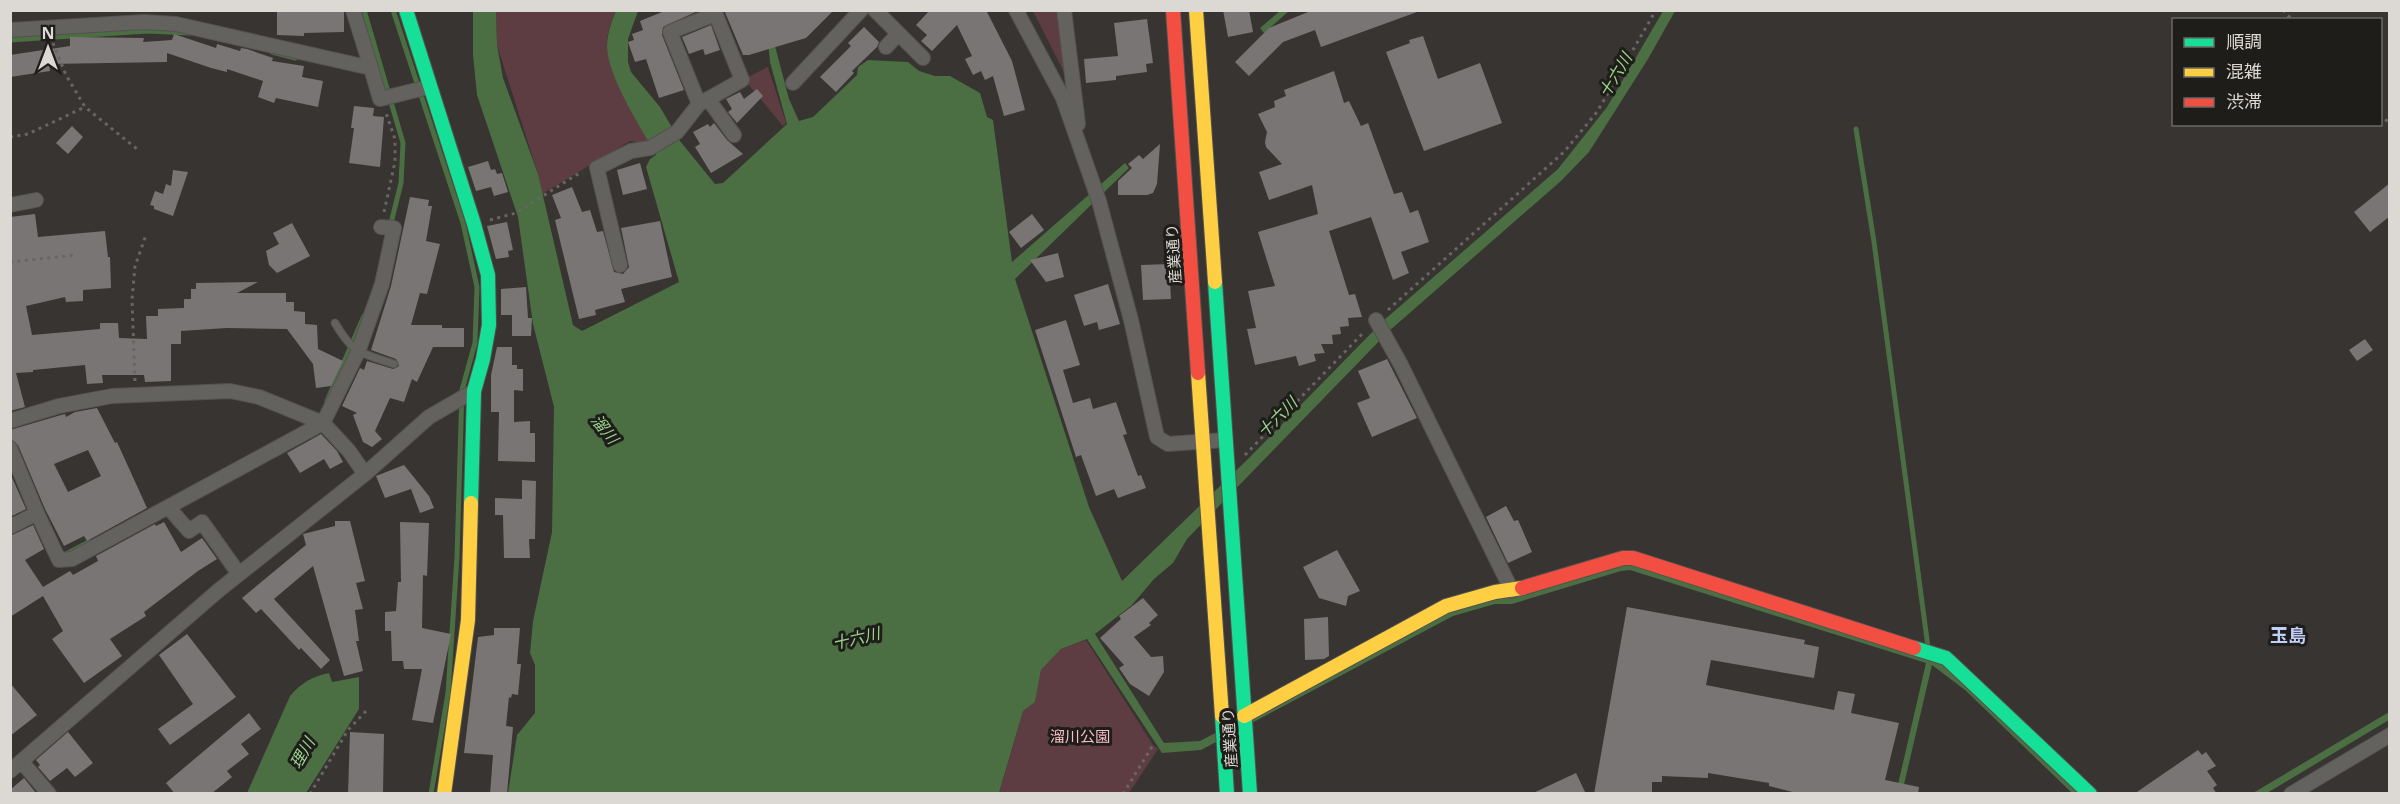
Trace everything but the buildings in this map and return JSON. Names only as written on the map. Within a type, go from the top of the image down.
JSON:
[{"type":"street","points":[[353,10],[372,72],[387,97],[421,89]]},
{"type":"street","points":[[406,10],[421,89],[474,224],[488,275],[489,325],[474,391],[468,620],[444,794]]},
{"type":"street","points":[[793,83],[861,10]]},
{"type":"street","points":[[875,10],[923,58]]},
{"type":"street","points":[[1016,10],[1063,98],[1080,146],[1109,236],[1157,437],[1168,444],[1225,440]]},
{"type":"street","points":[[1064,10],[1080,146]]},
{"type":"street","name":"産業通り","points":[[1173,10],[1227,794]]},
{"type":"street","points":[[1196,10],[1228,472]]},
{"type":"street","points":[[620,265],[597,168],[631,152],[650,148],[677,132],[704,102],[742,80],[715,12],[670,32],[704,102],[734,135]]},
{"type":"street","points":[[10,30],[144,22],[176,24],[372,72]]},
{"type":"street","points":[[886,47],[898,34]]},
{"type":"street","points":[[10,205],[36,200]]},
{"type":"street","points":[[10,448],[59,560],[72,559],[318,421],[354,349],[382,284],[386,227]]},
{"type":"street","points":[[1376,320],[1512,591]]},
{"type":"street","points":[[10,421],[59,406],[112,396],[230,391],[259,397],[318,421],[349,451],[365,474]]},
{"type":"street","points":[[49,794],[16,766],[239,574],[365,474],[429,417],[474,391]]},
{"type":"street","name":"産業通り","points":[[1228,472],[1250,794]]},
{"type":"street","points":[[168,507],[189,531],[202,522],[239,574]]},
{"type":"street","points":[[10,527],[37,513]]},
{"type":"street","points":[[1244,716],[1446,606],[1495,592],[1512,591],[1623,558],[1633,558],[1946,658],[2090,794]]},
{"type":"street","points":[[2291,794],[2390,735]]},
{"type":"lane","points":[[335,323],[354,349],[394,364]]},
{"type":"path","points":[[1228,472],[1376,320],[1564,152],[1597,112],[1656,10]]},
{"type":"path","points":[[53,42],[66,75],[85,107],[138,149]]},
{"type":"path","points":[[386,227],[395,162],[395,139],[387,97]]},
{"type":"path","points":[[10,136],[28,134],[85,107]]},
{"type":"path","points":[[474,224],[516,213],[576,175],[597,168]]},
{"type":"path","points":[[136,395],[132,300],[135,266],[146,235]]},
{"type":"path","points":[[10,262],[76,255]]},
{"type":"path","points":[[310,794],[348,730],[368,710]]},
{"type":"path","points":[[1123,794],[1153,745]]},
{"type":"green space","points":[[496,11],[616,11],[608,33],[609,60],[620,88],[648,140],[645,143],[630,141],[542,194],[538,174],[497,45]]},
{"type":"green space","points":[[1033,11],[1056,11],[1067,78]]},
{"type":"green space","points":[[768,67],[786,123],[783,126],[748,84],[748,77]]},
{"type":"green space","name":"溜川公園","points":[[1086,640],[1153,745],[1158,749],[1129,793],[999,794],[1023,711],[1035,702],[1041,670],[1061,649]]},
{"type":"water","points":[[1281,10],[1289,11],[1264,33],[1260,28]]},
{"type":"water","points":[[473,11],[496,11],[497,45],[503,78],[538,174],[573,325],[582,331],[679,282],[646,167],[650,159],[656,155],[626,102],[609,59],[608,38],[616,11],[638,11],[628,39],[628,62],[631,72],[660,107],[680,141],[715,184],[723,183],[787,124],[770,62],[768,40],[775,46],[789,99],[799,121],[813,117],[857,75],[858,67],[868,60],[908,62],[919,71],[935,76],[950,76],[980,93],[987,117],[993,120],[1012,262],[1125,163],[1129,168],[1015,279],[1089,507],[1122,581],[1249,458],[1383,321],[1558,169],[1607,107],[1663,11],[1675,11],[1648,59],[1589,152],[1561,181],[1389,331],[1187,539],[1173,563],[1154,579],[1132,605],[1095,634],[1164,743],[1200,741],[1451,609],[1629,563],[1943,663],[2083,793],[2072,793],[1965,690],[1932,665],[1902,793],[1896,793],[1926,663],[1630,570],[1512,604],[1495,604],[1453,616],[1201,750],[1162,753],[1087,639],[1061,649],[1041,670],[1035,702],[1023,711],[999,793],[508,793],[517,735],[535,713],[535,665],[530,653],[533,621],[552,532],[554,407],[533,324],[518,217],[477,95],[473,55]]},
{"type":"water","name":"理川","points":[[329,673],[332,682],[359,677],[359,709],[306,793],[247,793],[290,696],[308,681]]},
{"type":"water","points":[[2389,712],[2389,720],[2267,793],[2253,793]]},
{"type":"waterway","points":[[364,10],[403,143],[401,183],[390,227]]},
{"type":"waterway","points":[[393,10],[463,223],[477,287],[475,343],[462,390],[457,557],[448,693],[431,794]]},
{"type":"waterway","points":[[10,40],[148,31],[190,33]]},
{"type":"waterway","points":[[272,52],[295,58]]},
{"type":"waterway","points":[[1856,129],[1874,242],[1928,647]]},
{"type":"waterway","points":[[327,401],[364,316]]},
{"type":"waterway","points":[[66,554],[89,542]]},
{"type":"traffic: fast","points":[[406,10],[488,275],[489,325],[474,391],[471,503]]},
{"type":"traffic: fast","points":[[1215,282],[1250,794]]},
{"type":"traffic: fast","points":[[1914,648],[1946,658],[2090,794]]},
{"type":"traffic: fast","points":[[1222,716],[1227,794]]},
{"type":"traffic: slow","points":[[1196,10],[1215,282]]},
{"type":"traffic: slow","points":[[1198,373],[1222,716]]},
{"type":"traffic: slow","points":[[444,794],[468,620],[471,503]]},
{"type":"traffic: slow","points":[[1244,716],[1446,606],[1495,592],[1522,588]]},
{"type":"traffic: jam","points":[[1173,10],[1198,373]]},
{"type":"traffic: jam","points":[[1522,588],[1623,558],[1633,558],[1914,648]]},
{"type":"district","name":"玉島","points":[[2288,635]]},
{"type":"water label","name":"十六川","points":[[1615,75]]},
{"type":"water label","name":"十六川","points":[[1277,417]]},
{"type":"water label","name":"溜川","points":[[605,429]]},
{"type":"water label","name":"十六川","points":[[856,638]]}]
